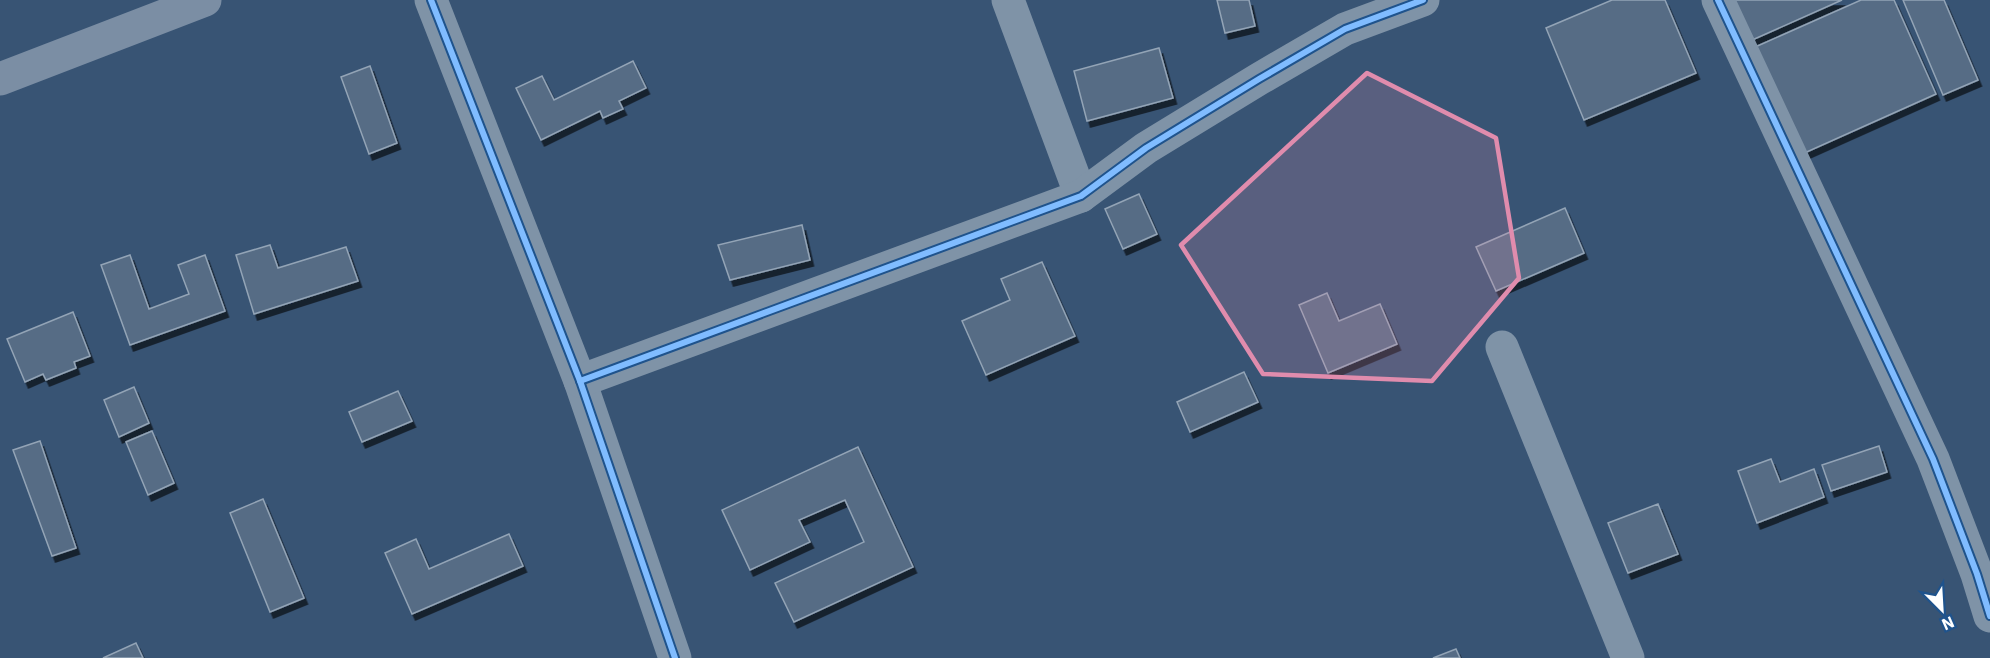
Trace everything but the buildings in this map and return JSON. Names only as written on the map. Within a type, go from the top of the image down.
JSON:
[{"type":"street","points":[[0,79],[205,0]]},
{"type":"street","points":[[431,0],[580,381],[675,658]]},
{"type":"street","points":[[1008,0],[1081,196]]},
{"type":"street","points":[[580,381],[1081,196],[1146,148],[1345,29],[1423,0]]},
{"type":"street","points":[[1718,0],[1933,459],[1977,574],[1990,616]]},
{"type":"street","points":[[1502,347],[1628,658]]},
{"type":"highlighted area","points":[[1367,73],[1496,138],[1519,278],[1432,381],[1263,374],[1181,245]]},
{"type":"cycle path","points":[[431,0],[580,381],[675,658]]},
{"type":"cycle path","points":[[580,381],[1081,196],[1146,148],[1345,29],[1423,0]]},
{"type":"cycle path","points":[[1718,0],[1933,459],[1977,574],[1990,616]]}]
